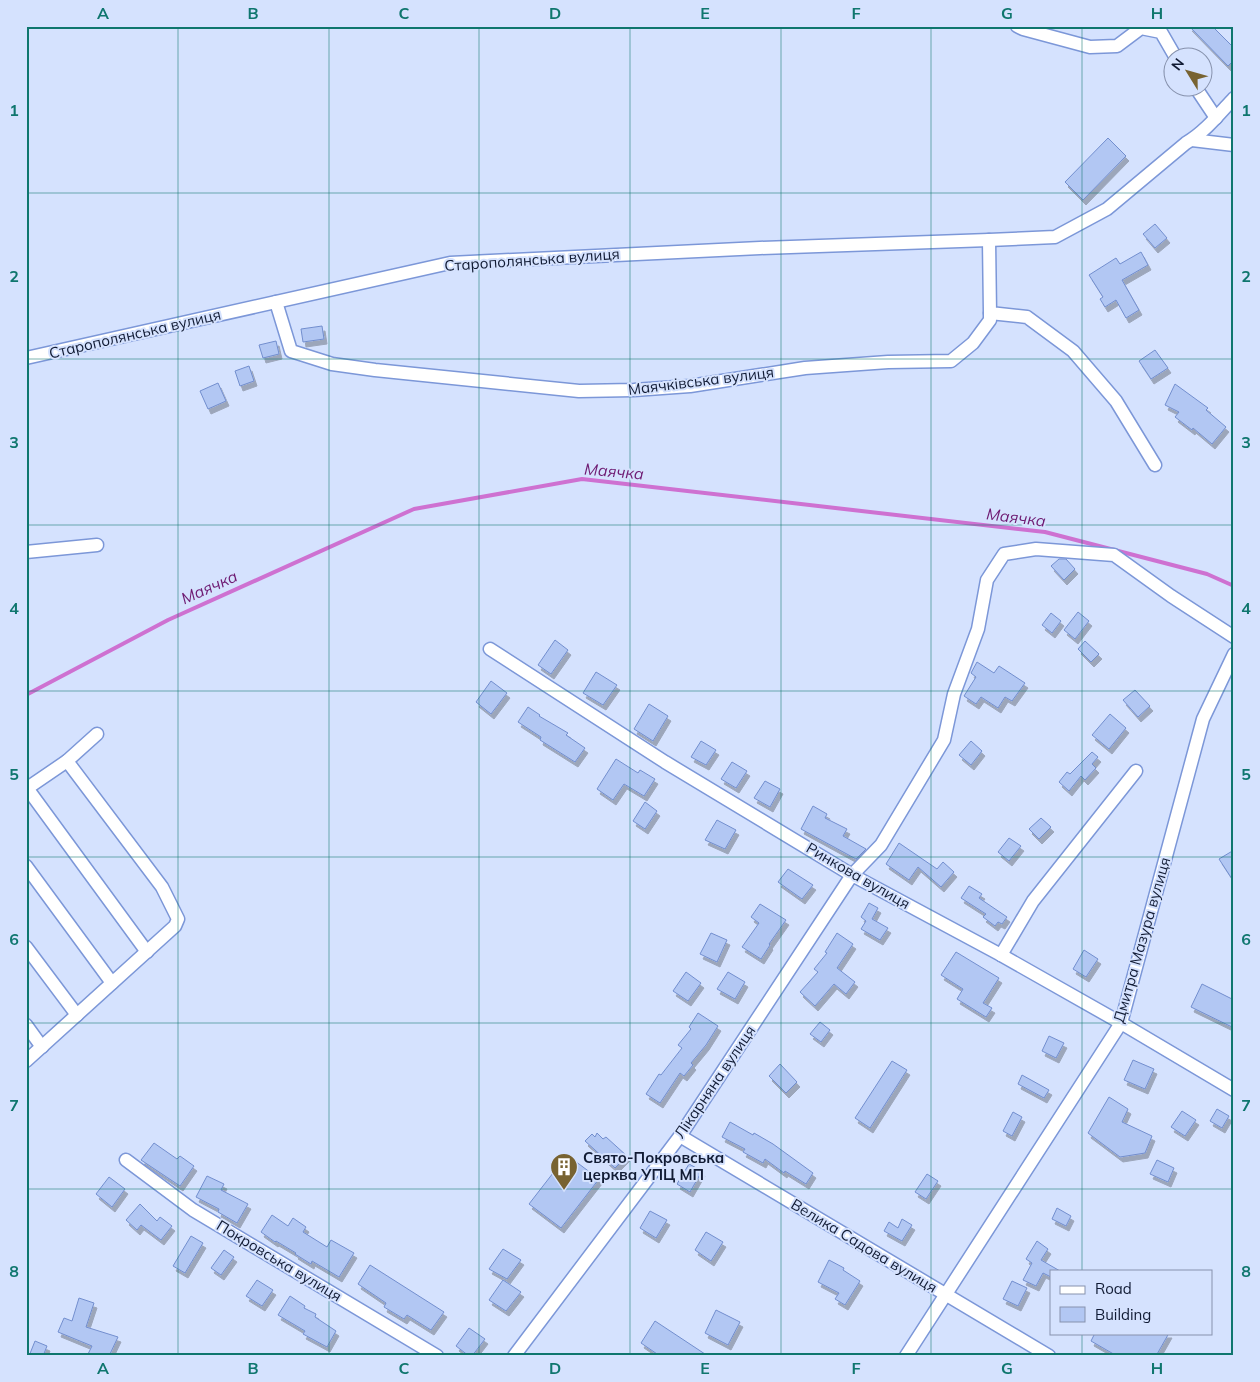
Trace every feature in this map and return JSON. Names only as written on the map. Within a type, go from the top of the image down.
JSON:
[{"type":"street","points":[[1017,26],[1090,47],[1117,46],[1141,28],[1162,32],[1171,48]]},
{"type":"street","points":[[1203,98],[1216,118]]},
{"type":"street","name":"Старополянська вулиця","points":[[26,358],[450,263],[760,248],[1055,237],[1107,210],[1192,140],[1234,98]]},
{"type":"street","points":[[1192,140],[1234,145]]},
{"type":"street","points":[[988,240],[990,314],[1027,317],[1073,351],[1116,401],[1156,465]]},
{"type":"street","name":"Маячківська вулиця","points":[[276,302],[291,351],[332,364],[579,391],[690,386],[805,368],[888,362],[951,361],[973,344],[990,320],[990,314]]},
{"type":"street","points":[[26,552],[97,545]]},
{"type":"street","name":"Лікарняна вулиця","points":[[514,1356],[680,1136],[852,875],[881,844],[944,740],[954,694],[978,629],[987,580],[1004,554],[1036,549],[1114,555],[1171,596],[1234,636]]},
{"type":"street","name":"Ринкова вулиця","points":[[490,649],[665,762],[852,875],[1001,955],[1234,1090]]},
{"type":"street","name":"Дмитра Мазура вулиця","points":[[906,1356],[1121,1023],[1203,719],[1234,654]]},
{"type":"street","points":[[97,734],[67,761],[26,789],[147,952]]},
{"type":"street","points":[[26,1061],[175,926],[178,919],[162,887],[67,761]]},
{"type":"street","points":[[1001,955],[1033,901],[1136,771]]},
{"type":"street","points":[[26,866],[112,983]]},
{"type":"street","points":[[26,947],[77,1016]]},
{"type":"street","points":[[26,1025],[42,1047]]},
{"type":"street","name":"Велика Садова вулиця","points":[[680,1136],[1049,1356]]},
{"type":"street","name":"Покровська вулиця","points":[[126,1160],[192,1210],[437,1356]]},
{"type":"building","points":[[1189,26],[1212,26],[1234,48],[1234,60],[1228,66]]},
{"type":"building","points":[[1108,138],[1126,156],[1083,200],[1065,182]]},
{"type":"building","points":[[1155,224],[1167,238],[1155,248],[1143,234]]},
{"type":"building","points":[[1141,252],[1148,265],[1122,280],[1139,310],[1126,318],[1116,300],[1105,307],[1100,299],[1103,297],[1089,275],[1116,258],[1120,264]]},
{"type":"building","points":[[322,326],[324,339],[303,342],[301,329]]},
{"type":"building","points":[[276,341],[279,354],[263,358],[259,345]]},
{"type":"building","points":[[1155,350],[1168,368],[1151,379],[1139,361]]},
{"type":"building","points":[[249,366],[254,381],[240,386],[235,371]]},
{"type":"building","points":[[218,383],[226,401],[208,409],[200,391]]},
{"type":"building","points":[[1175,384],[1208,408],[1206,410],[1226,427],[1212,444],[1193,428],[1192,430],[1175,417],[1179,412],[1165,405]]},
{"type":"building","points":[[1059,559],[1066,559],[1075,569],[1064,580],[1051,566]]},
{"type":"building","points":[[1078,612],[1089,621],[1075,639],[1064,630]]},
{"type":"building","points":[[1051,613],[1061,621],[1052,633],[1042,625]]},
{"type":"building","points":[[555,640],[568,650],[551,674],[538,665]]},
{"type":"building","points":[[1085,641],[1099,654],[1091,662],[1078,649]]},
{"type":"building","points":[[977,662],[994,673],[999,666],[1025,683],[1012,701],[1005,697],[998,708],[981,697],[976,704],[964,696],[976,677],[971,673]]},
{"type":"building","points":[[596,672],[617,685],[603,705],[583,693]]},
{"type":"building","points":[[491,681],[507,693],[491,714],[476,702]]},
{"type":"building","points":[[1135,690],[1150,706],[1138,717],[1123,700]]},
{"type":"building","points":[[649,704],[668,716],[653,741],[634,729]]},
{"type":"building","points":[[528,707],[539,716],[568,733],[566,735],[585,748],[575,762],[540,740],[541,737],[518,722]]},
{"type":"building","points":[[1110,714],[1126,728],[1109,749],[1092,735]]},
{"type":"building","points":[[701,741],[716,750],[706,765],[691,757]]},
{"type":"building","points":[[971,741],[982,751],[971,765],[959,755]]},
{"type":"building","points":[[1092,752],[1098,757],[1092,764],[1096,768],[1085,780],[1081,776],[1069,791],[1059,782],[1067,772],[1070,774]]},
{"type":"building","points":[[616,759],[638,773],[640,770],[655,779],[644,796],[624,784],[613,800],[597,789]]},
{"type":"building","points":[[732,762],[747,771],[736,788],[721,779]]},
{"type":"building","points":[[765,781],[780,789],[770,807],[754,798]]},
{"type":"building","points":[[645,802],[657,811],[645,829],[633,821]]},
{"type":"building","points":[[813,806],[827,814],[825,818],[847,829],[843,836],[866,849],[856,859],[801,829]]},
{"type":"building","points":[[1041,818],[1051,827],[1039,839],[1029,829]]},
{"type":"building","points":[[717,820],[736,830],[725,849],[705,840]]},
{"type":"building","points":[[1009,838],[1021,846],[1009,861],[998,852]]},
{"type":"building","points":[[899,843],[937,869],[943,862],[954,872],[941,887],[918,867],[909,880],[886,864]]},
{"type":"building","points":[[1234,850],[1234,882],[1219,859]]},
{"type":"building","points":[[788,869],[813,885],[802,899],[778,882]]},
{"type":"building","points":[[969,886],[982,894],[979,898],[1007,917],[1002,924],[998,922],[995,926],[983,917],[986,914],[961,898]]},
{"type":"building","points":[[869,903],[878,908],[872,919],[888,928],[880,940],[861,929],[866,921],[861,917]]},
{"type":"building","points":[[760,904],[786,920],[761,959],[742,947],[759,923],[751,917]]},
{"type":"building","points":[[711,933],[727,940],[717,962],[700,954]]},
{"type":"building","points":[[837,933],[853,944],[837,968],[855,982],[846,994],[834,984],[815,1006],[800,992],[818,972],[814,969],[827,953],[825,952]]},
{"type":"building","points":[[1084,950],[1098,959],[1086,977],[1073,969]]},
{"type":"building","points":[[956,952],[999,978],[983,1003],[992,1008],[986,1017],[957,999],[963,989],[941,975]]},
{"type":"building","points":[[686,972],[701,983],[688,1001],[673,991]]},
{"type":"building","points":[[728,972],[745,982],[735,999],[717,989]]},
{"type":"building","points":[[1202,984],[1234,1000],[1234,1028],[1191,1007]]},
{"type":"building","points":[[698,1013],[718,1026],[706,1045],[691,1063],[693,1065],[684,1076],[680,1073],[660,1103],[646,1094],[659,1074],[661,1075],[682,1048],[678,1045],[691,1029],[689,1027]]},
{"type":"building","points":[[820,1022],[830,1030],[821,1042],[810,1034]]},
{"type":"building","points":[[1049,1036],[1064,1043],[1056,1058],[1042,1051]]},
{"type":"building","points":[[1133,1060],[1154,1069],[1145,1089],[1124,1080]]},
{"type":"building","points":[[892,1061],[907,1070],[870,1128],[855,1118]]},
{"type":"building","points":[[780,1064],[797,1082],[786,1093],[769,1076]]},
{"type":"building","points":[[1022,1075],[1049,1090],[1044,1098],[1018,1084]]},
{"type":"building","points":[[1109,1097],[1128,1109],[1122,1122],[1152,1136],[1145,1153],[1120,1157],[1088,1133]]},
{"type":"building","points":[[1217,1109],[1229,1116],[1222,1128],[1210,1121]]},
{"type":"building","points":[[1182,1111],[1196,1120],[1185,1136],[1171,1127]]},
{"type":"building","points":[[1013,1112],[1022,1117],[1012,1136],[1003,1131]]},
{"type":"building","points":[[730,1122],[773,1144],[813,1173],[806,1184],[785,1171],[784,1173],[765,1159],[763,1163],[743,1152],[745,1149],[722,1137]]},
{"type":"building","points":[[597,1133],[603,1139],[606,1137],[627,1156],[615,1168],[585,1141],[592,1134],[595,1137]]},
{"type":"building","points":[[154,1143],[177,1159],[180,1156],[194,1166],[180,1186],[141,1160]]},
{"type":"building","name":"Свято-Покровська церква УПЦ МП","points":[[567,1155],[599,1179],[561,1228],[529,1204]]},
{"type":"building","points":[[1157,1160],[1174,1168],[1168,1182],[1150,1174]]},
{"type":"building","points":[[689,1164],[702,1171],[690,1192],[677,1184]]},
{"type":"building","points":[[927,1174],[938,1181],[926,1199],[915,1192]]},
{"type":"building","points":[[207,1176],[224,1184],[221,1190],[248,1204],[237,1223],[218,1212],[219,1209],[196,1197]]},
{"type":"building","points":[[109,1177],[125,1189],[112,1207],[96,1194]]},
{"type":"building","points":[[140,1204],[157,1221],[160,1217],[172,1226],[161,1240],[141,1225],[137,1230],[126,1220]]},
{"type":"building","points":[[1057,1208],[1071,1216],[1066,1226],[1052,1219]]},
{"type":"building","points":[[650,1211],[667,1220],[656,1238],[640,1228]]},
{"type":"building","points":[[272,1215],[288,1226],[293,1218],[306,1227],[303,1232],[327,1247],[331,1240],[354,1253],[339,1277],[312,1261],[311,1264],[261,1232]]},
{"type":"building","points":[[902,1219],[912,1225],[902,1241],[884,1231],[889,1222],[898,1228]]},
{"type":"building","points":[[706,1232],[723,1242],[711,1261],[695,1250]]},
{"type":"building","points":[[191,1236],[203,1243],[185,1273],[173,1266]]},
{"type":"building","points":[[1037,1241],[1048,1249],[1041,1260],[1058,1270],[1050,1270],[1050,1276],[1043,1273],[1036,1286],[1023,1280],[1032,1263],[1026,1259]]},
{"type":"building","points":[[503,1249],[521,1260],[507,1279],[489,1269]]},
{"type":"building","points":[[224,1250],[234,1257],[221,1275],[211,1268]]},
{"type":"building","points":[[829,1260],[844,1268],[843,1270],[860,1281],[845,1305],[835,1299],[839,1293],[818,1282]]},
{"type":"building","points":[[370,1265],[444,1312],[431,1330],[407,1315],[404,1319],[384,1307],[386,1303],[358,1284]]},
{"type":"building","points":[[257,1280],[273,1290],[262,1306],[246,1296]]},
{"type":"building","points":[[503,1280],[521,1292],[506,1311],[489,1300]]},
{"type":"building","points":[[1012,1281],[1027,1288],[1018,1306],[1003,1299]]},
{"type":"building","points":[[290,1296],[305,1306],[304,1308],[316,1314],[315,1317],[336,1331],[327,1347],[303,1334],[305,1331],[278,1315]]},
{"type":"building","points":[[79,1298],[94,1303],[86,1327],[118,1337],[109,1356],[87,1356],[92,1346],[58,1332],[64,1318],[72,1321]]},
{"type":"building","points":[[716,1310],[740,1322],[728,1345],[705,1333]]},
{"type":"building","points":[[655,1321],[708,1356],[660,1356],[641,1343]]},
{"type":"building","points":[[469,1328],[485,1339],[472,1356],[469,1356],[456,1346]]},
{"type":"building","points":[[1094,1334],[1168,1334],[1156,1356],[1117,1356],[1091,1341]]},
{"type":"building","points":[[35,1341],[47,1346],[43,1356],[29,1356]]},
{"type":"waterway","name":"Маячка","points":[[26,695],[168,620],[414,509],[582,479],[1045,532],[1207,574],[1234,586]]},
{"type":"place","name":"Свято-Покровська церква УПЦ МП","points":[[564,1191]]}]
